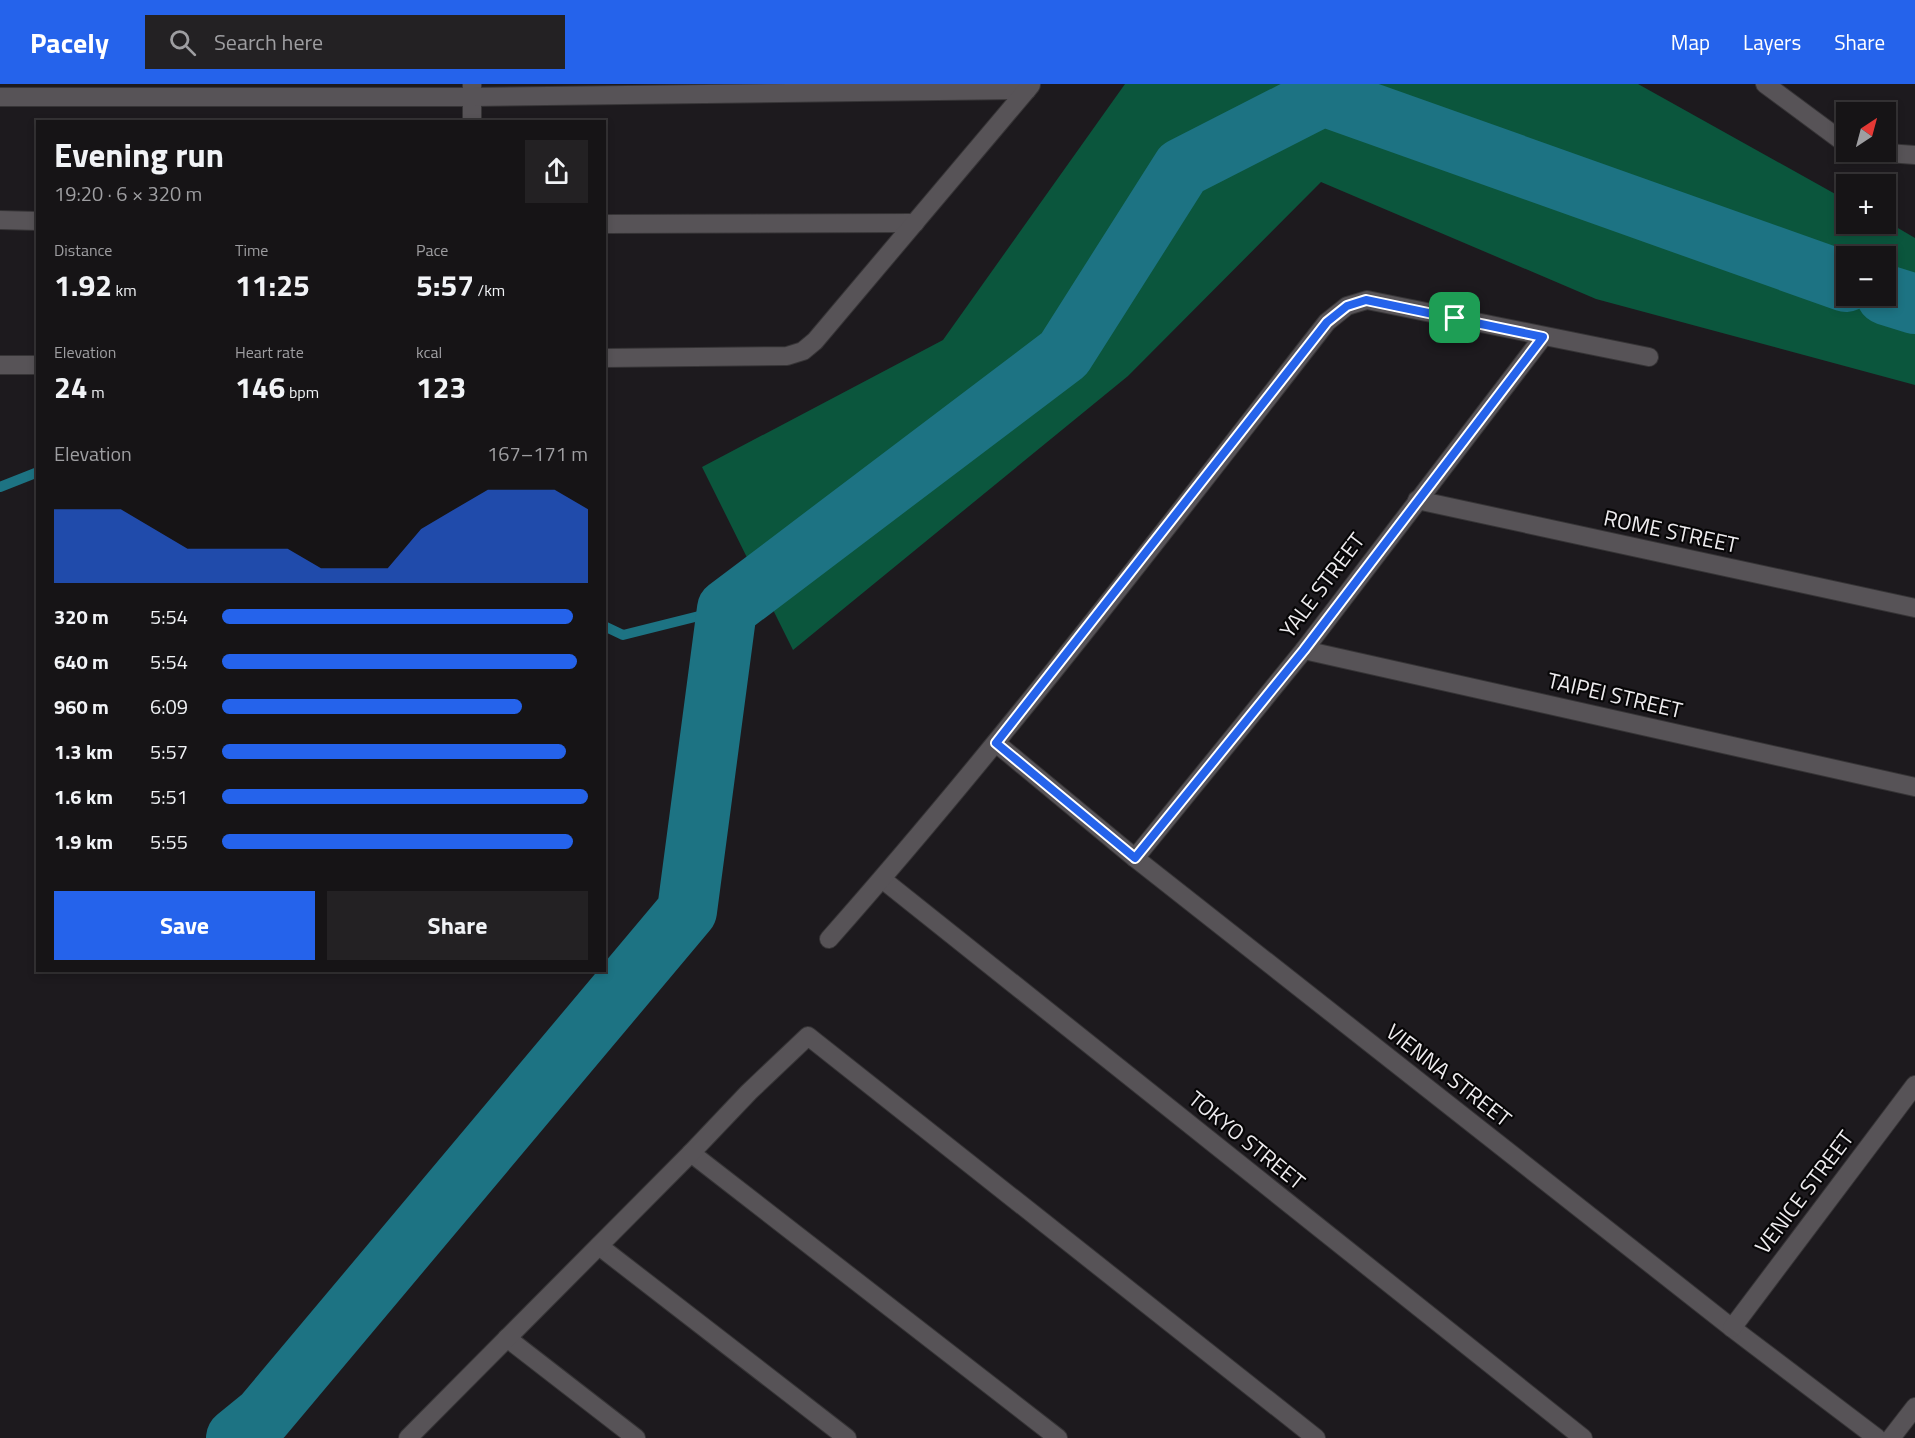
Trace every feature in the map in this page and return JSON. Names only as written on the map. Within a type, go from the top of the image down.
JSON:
[{"type":"street","points":[[1765,84],[1836,137]]},
{"type":"street","points":[[0,97],[472,90],[1029,87]]},
{"type":"street","points":[[606,358],[787,356],[803,351],[814,341],[1029,87]]},
{"type":"street","points":[[472,90],[472,120]]},
{"type":"street","points":[[1896,154],[1915,155]]},
{"type":"street","points":[[0,220],[36,221]]},
{"type":"street","points":[[606,224],[915,223]]},
{"type":"street","points":[[830,939],[996,743],[1327,322],[1347,306],[1366,300],[1649,357]]},
{"type":"street","name":"YALE STREET","points":[[1135,858],[1304,650],[1543,337]]},
{"type":"street","points":[[0,365],[36,365]]},
{"type":"street","name":"ROME STREET","points":[[1417,500],[1915,608]]},
{"type":"street","name":"TAIPEI STREET","points":[[1304,650],[1915,787]]},
{"type":"street","name":"VIENNA STREET","points":[[996,743],[1135,858],[1732,1328],[1877,1438]]},
{"type":"street","name":"TOKYO STREET","points":[[882,879],[1583,1438]]},
{"type":"street","points":[[408,1438],[749,1092],[808,1036],[1316,1438]]},
{"type":"street","name":"VENICE STREET","points":[[1732,1328],[1915,1085]]},
{"type":"street","points":[[691,1153],[1058,1438]]},
{"type":"street","points":[[599,1246],[847,1438]]},
{"type":"street","points":[[507,1338],[636,1438]]},
{"type":"street","points":[[1891,1438],[1915,1407]]},
{"type":"green space","points":[[1125,84],[1638,84],[1836,194],[1836,234],[1896,234],[1896,227],[1915,238],[1915,385],[1596,299],[1321,182],[1128,376],[793,650],[702,467],[943,340]]},
{"type":"waterway","points":[[236,1438],[263,1416],[687,911],[727,609],[1064,354],[1182,168],[1323,96],[1836,278]]},
{"type":"waterway","points":[[1896,298],[1915,304]]},
{"type":"waterway","points":[[0,487],[36,473]]},
{"type":"waterway","points":[[606,627],[623,635],[727,609]]},
{"type":"route","points":[[1366,300],[1455,318],[1543,337],[1304,650],[1135,858],[996,743],[1327,322],[1347,306],[1366,300]]}]
